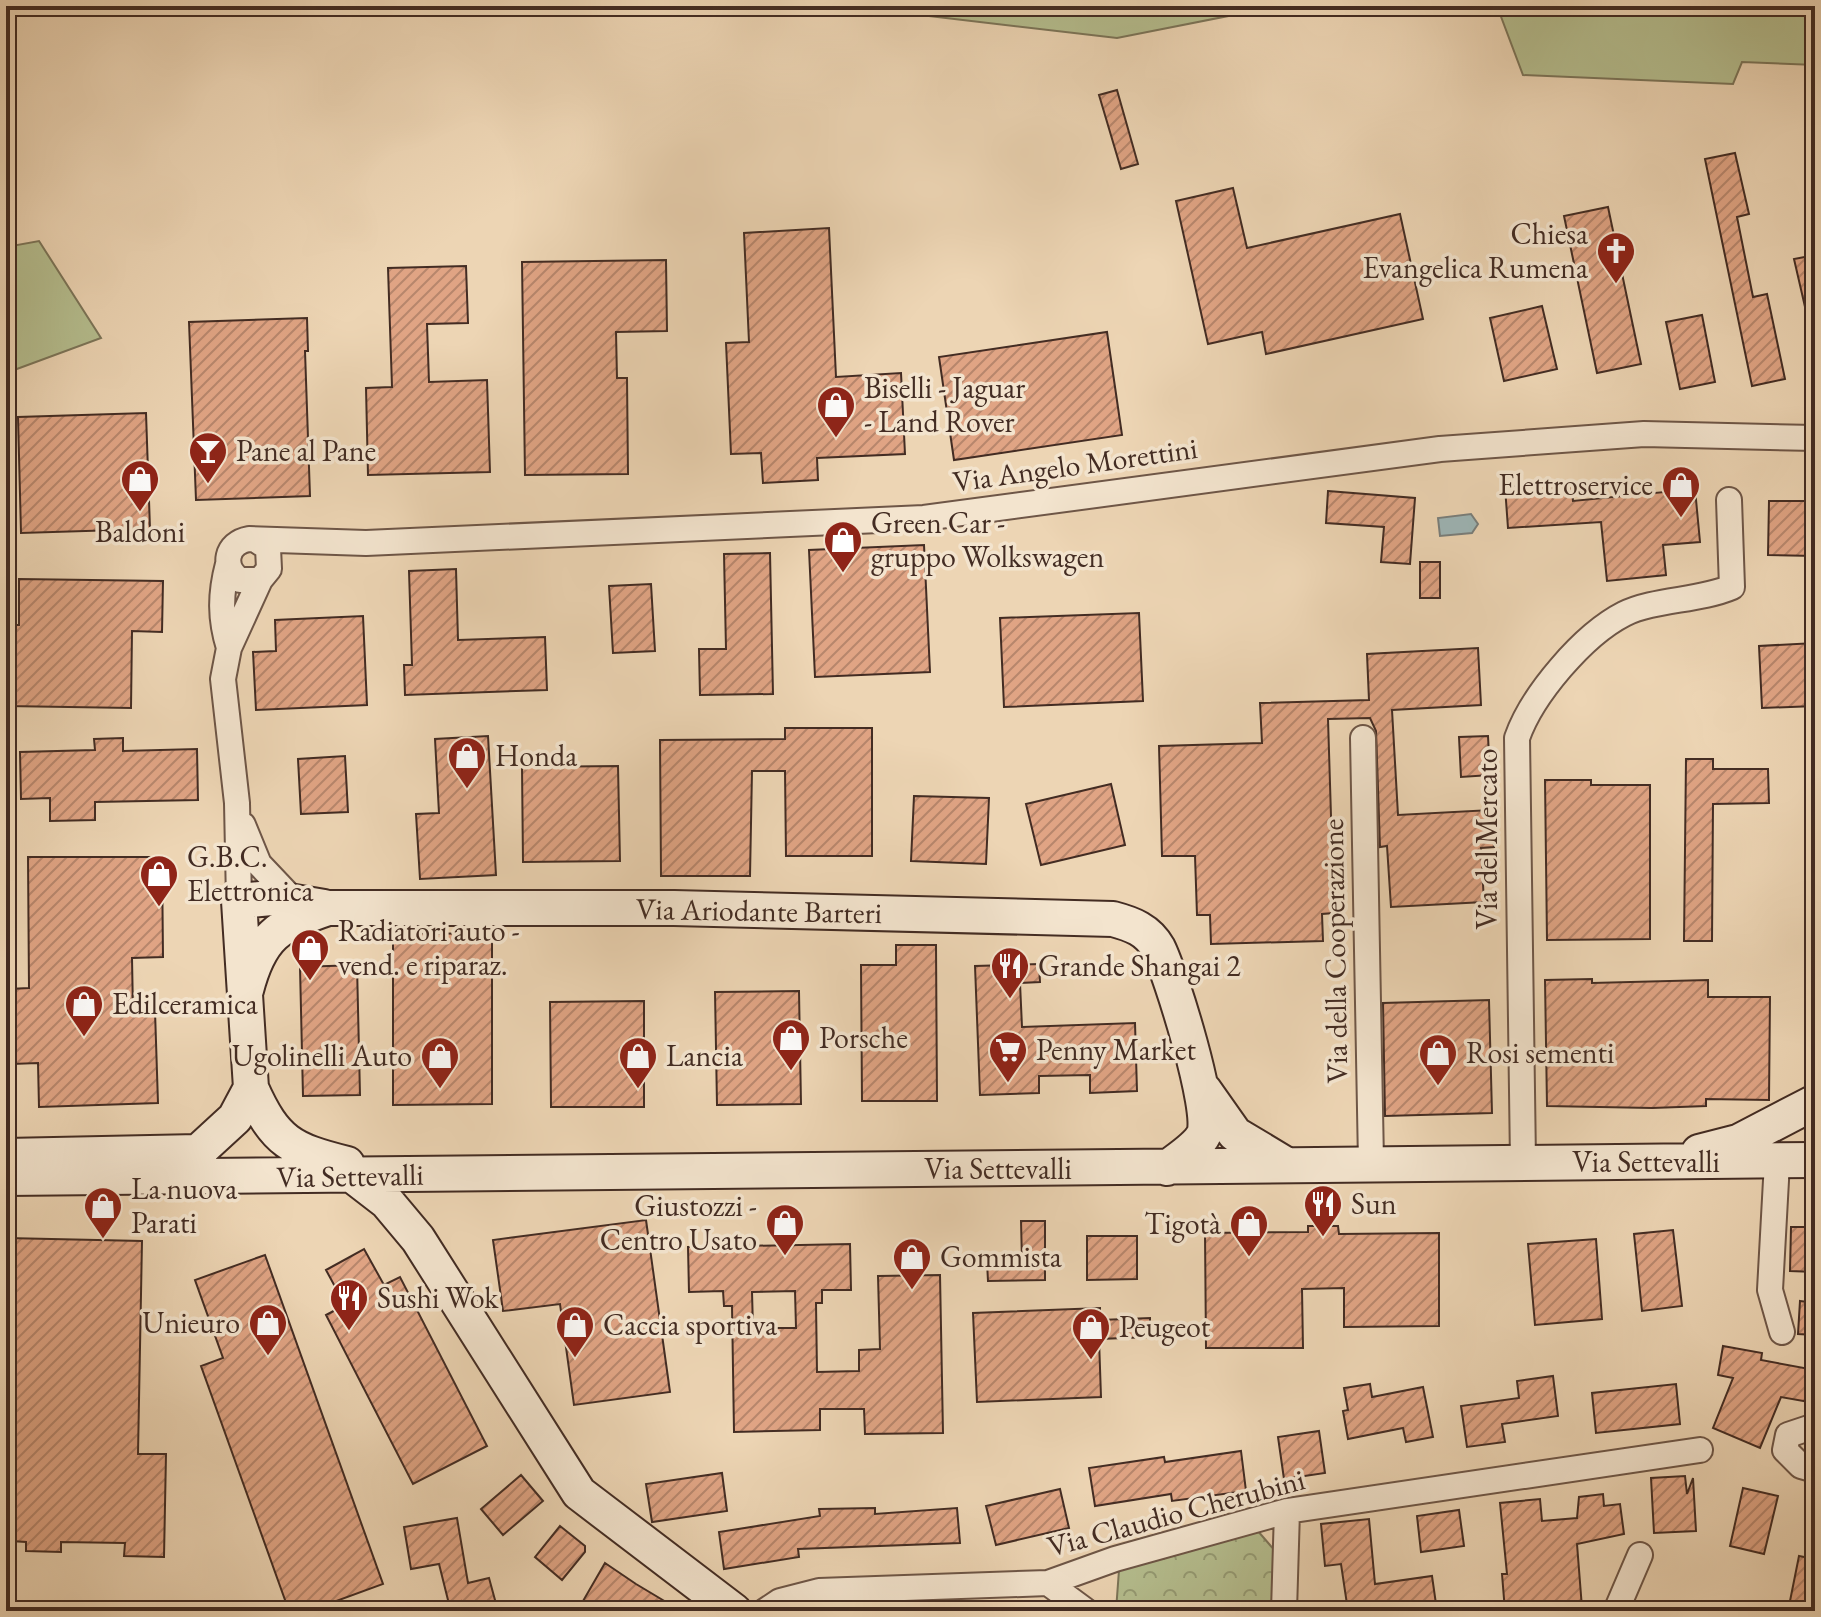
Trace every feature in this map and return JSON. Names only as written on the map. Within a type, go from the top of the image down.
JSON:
[{"type":"main road","points":[[328,908],[271,898],[239,901],[251,1088],[262,1114],[298,1152],[391,1175]]},
{"type":"main road","name":"Via Ariodante Barteri","points":[[246,990],[254,959],[272,935],[289,921],[328,908],[674,908],[1113,919],[1139,926],[1157,948],[1202,1086]]},
{"type":"main road","points":[[1202,1086],[1235,1134],[1285,1164]]},
{"type":"main road","points":[[1167,1168],[1204,1135],[1207,1117],[1202,1086]]},
{"type":"main road","points":[[6,1178],[189,1165],[235,1118],[251,1088]]},
{"type":"main road","points":[[1767,1151],[1815,1102]]},
{"type":"main road","name":"Via Settevalli","points":[[189,1165],[352,1175],[430,1175],[637,1169],[1167,1168],[1371,1162],[1660,1160],[1767,1151],[1815,1160]]},
{"type":"main road","points":[[6,1156],[189,1165]]},
{"type":"main road","points":[[352,1175],[387,1202],[418,1239],[579,1493],[734,1611]]},
{"type":"main road","points":[[418,1239],[411,1211],[417,1190],[430,1175]]},
{"type":"street","name":"Via Angelo Morettini","points":[[256,540],[381,542],[924,518],[1440,449],[1644,434],[1815,438]]},
{"type":"street","name":"Via del Mercato","points":[[1523,1161],[1517,738],[1526,710],[1561,669],[1601,630],[1626,613],[1732,587],[1729,500]]},
{"type":"street","points":[[229,648],[221,622],[223,582],[235,544],[256,540],[268,548],[266,571],[229,648],[223,679],[237,803],[239,901]]},
{"type":"street","name":"Via Angelo Morettini","points":[[266,571],[342,540]]},
{"type":"street","points":[[228,564],[240,580],[266,571]]},
{"type":"street","name":"Via della Cooperazione","points":[[1363,738],[1371,1162]]},
{"type":"street","points":[[237,803],[259,864],[295,902]]},
{"type":"street","points":[[1767,1151],[1770,1290],[1782,1332]]},
{"type":"street","points":[[1815,1426],[1788,1435],[1785,1450],[1801,1466],[1815,1470]]},
{"type":"street","name":"Via Claudio Cherubini","points":[[765,1611],[780,1601],[819,1591],[1048,1583],[1115,1559],[1287,1511],[1700,1450]]},
{"type":"street","points":[[1284,1611],[1287,1511]]},
{"type":"street","points":[[1616,1611],[1640,1555]]},
{"type":"street","points":[[1048,1583],[1086,1611]]},
{"type":"green space","points":[[844,6],[1279,6],[1117,38]]},
{"type":"green space","points":[[1497,6],[1815,6],[1815,65],[1742,62],[1733,84],[1523,75]]},
{"type":"green space","points":[[39,241],[101,338],[6,373],[6,247]]},
{"type":"green space","points":[[1257,1530],[1276,1552],[1275,1611],[1116,1611],[1119,1570]]},
{"type":"water","points":[[1471,514],[1478,524],[1472,533],[1440,536],[1438,518]]},
{"type":"building","points":[[1117,90],[1138,164],[1121,169],[1099,95]]},
{"type":"building","points":[[1735,153],[1749,214],[1737,217],[1753,297],[1767,294],[1785,379],[1752,386],[1705,159]]},
{"type":"building","points":[[1233,188],[1247,248],[1400,214],[1423,319],[1266,354],[1262,332],[1208,344],[1176,201]]},
{"type":"building","points":[[1608,207],[1641,364],[1597,373],[1564,216]]},
{"type":"building","points":[[829,228],[836,377],[901,373],[905,454],[817,458],[818,480],[763,483],[761,453],[731,454],[726,343],[749,342],[744,233]]},
{"type":"building","points":[[1815,255],[1815,319],[1808,320],[1794,259]]},
{"type":"building","points":[[666,260],[667,331],[616,332],[617,378],[627,378],[628,474],[525,475],[522,262]]},
{"type":"building","points":[[466,266],[468,323],[427,324],[429,382],[487,380],[490,472],[368,475],[366,388],[392,387],[388,268]]},
{"type":"building","points":[[1542,306],[1557,369],[1504,381],[1490,318]]},
{"type":"building","points":[[1702,315],[1715,382],[1680,389],[1666,322]]},
{"type":"building","points":[[307,318],[308,351],[305,351],[310,496],[196,500],[189,322]]},
{"type":"building","points":[[1107,332],[1122,435],[954,460],[939,357]]},
{"type":"building","points":[[146,413],[150,529],[21,533],[18,417]]},
{"type":"building","points":[[1571,482],[1573,501],[1695,489],[1700,542],[1663,545],[1666,575],[1607,581],[1601,522],[1508,528],[1505,487]]},
{"type":"building","points":[[1328,491],[1415,498],[1410,564],[1381,562],[1384,527],[1326,523]]},
{"type":"building","points":[[1769,501],[1815,501],[1815,556],[1768,555]]},
{"type":"building","points":[[924,545],[930,672],[815,677],[809,550]]},
{"type":"building","points":[[770,553],[773,694],[700,695],[699,649],[726,649],[724,554]]},
{"type":"building","points":[[1420,562],[1440,562],[1440,598],[1420,598]]},
{"type":"building","points":[[456,569],[458,640],[545,637],[547,690],[405,695],[404,665],[412,665],[409,571]]},
{"type":"building","points":[[19,579],[163,581],[162,632],[132,631],[131,708],[6,706],[6,625],[19,625]]},
{"type":"building","points":[[651,584],[655,651],[613,653],[609,586]]},
{"type":"building","points":[[1139,613],[1143,701],[1004,707],[1000,618]]},
{"type":"building","points":[[363,616],[367,705],[256,710],[253,652],[276,651],[275,620]]},
{"type":"building","points":[[1815,643],[1815,706],[1762,708],[1759,646]]},
{"type":"building","points":[[1478,648],[1481,705],[1392,710],[1398,815],[1491,810],[1494,847],[1481,848],[1484,902],[1391,907],[1387,846],[1380,847],[1376,731],[1370,718],[1328,719],[1334,913],[1322,914],[1323,941],[1211,944],[1210,915],[1197,915],[1195,856],[1162,856],[1159,746],[1262,743],[1260,703],[1369,700],[1367,654]]},
{"type":"building","points":[[785,728],[872,728],[872,856],[786,856],[785,771],[752,771],[750,876],[661,876],[660,740],[785,739]]},
{"type":"building","points":[[488,736],[496,875],[420,879],[416,814],[439,813],[435,739]]},
{"type":"building","points":[[1488,736],[1490,775],[1461,777],[1459,737]]},
{"type":"building","points":[[123,738],[123,751],[197,749],[198,800],[95,802],[95,820],[50,821],[50,798],[21,799],[20,752],[95,750],[94,739]]},
{"type":"building","points":[[345,756],[348,812],[301,814],[298,759]]},
{"type":"building","points":[[1686,759],[1713,759],[1713,769],[1768,769],[1769,803],[1713,804],[1712,941],[1684,941]]},
{"type":"building","points":[[618,766],[620,861],[523,862],[522,767]]},
{"type":"building","points":[[1545,780],[1591,780],[1591,785],[1650,785],[1650,939],[1547,940]]},
{"type":"building","points":[[1111,784],[1125,845],[1041,865],[1026,804]]},
{"type":"building","points":[[914,796],[989,798],[986,864],[911,861]]},
{"type":"building","points":[[28,857],[162,857],[163,957],[132,958],[133,1012],[155,1011],[158,1103],[39,1107],[38,1063],[12,1064],[9,989],[29,988]]},
{"type":"building","points":[[393,933],[492,934],[492,1104],[393,1105]]},
{"type":"building","points":[[896,945],[936,945],[937,1101],[862,1101],[861,965],[896,965]]},
{"type":"building","points":[[1039,964],[1040,982],[1020,983],[1022,1027],[1135,1023],[1137,1091],[1090,1093],[1090,1075],[1039,1076],[1039,1093],[980,1095],[975,966]]},
{"type":"building","points":[[357,965],[360,1095],[303,1096],[300,967]]},
{"type":"building","points":[[1592,979],[1592,983],[1708,980],[1708,997],[1770,997],[1769,1100],[1706,1099],[1706,1106],[1652,1108],[1547,1106],[1545,980]]},
{"type":"building","points":[[799,991],[801,1104],[717,1105],[715,992]]},
{"type":"building","points":[[1489,1000],[1492,1113],[1385,1116],[1383,1003]]},
{"type":"building","points":[[644,1001],[644,1107],[551,1107],[550,1002]]},
{"type":"building","points":[[646,1220],[670,1392],[574,1405],[560,1304],[503,1311],[493,1240]]},
{"type":"building","points":[[1021,1221],[1045,1221],[1045,1280],[988,1281],[987,1262],[1022,1261]]},
{"type":"building","points":[[1308,1226],[1338,1226],[1339,1234],[1439,1233],[1439,1326],[1344,1327],[1344,1288],[1302,1289],[1303,1348],[1206,1348],[1205,1233],[1308,1232]]},
{"type":"building","points":[[1791,1227],[1815,1227],[1815,1272],[1790,1271]]},
{"type":"building","points":[[1673,1230],[1682,1306],[1642,1311],[1634,1234]]},
{"type":"building","points":[[1087,1236],[1137,1236],[1137,1279],[1087,1280]]},
{"type":"building","points":[[6,1238],[142,1241],[138,1454],[166,1454],[164,1557],[124,1556],[125,1543],[61,1542],[61,1552],[26,1551],[26,1542],[11,1541],[15,1314],[6,1314]]},
{"type":"building","points":[[1596,1239],[1602,1319],[1535,1325],[1528,1244]]},
{"type":"building","points":[[850,1244],[851,1290],[822,1290],[822,1303],[816,1303],[817,1372],[859,1371],[859,1350],[880,1349],[878,1276],[940,1275],[943,1433],[865,1434],[864,1409],[820,1409],[820,1430],[734,1432],[732,1306],[724,1306],[723,1291],[689,1292],[688,1247]],"holes":[[[795,1291],[796,1328],[753,1328],[752,1292]]]},
{"type":"building","points":[[364,1249],[384,1285],[400,1277],[487,1446],[413,1484],[326,1315],[345,1305],[326,1270]]},
{"type":"building","points":[[265,1255],[383,1584],[309,1611],[289,1611],[201,1366],[223,1358],[195,1280]]},
{"type":"building","points":[[1800,1301],[1815,1303],[1815,1335],[1798,1334]]},
{"type":"building","points":[[1100,1308],[1100,1320],[1150,1318],[1150,1337],[1099,1339],[1101,1397],[977,1402],[973,1313]]},
{"type":"building","points":[[1723,1346],[1762,1353],[1761,1360],[1815,1370],[1815,1403],[1781,1397],[1760,1448],[1713,1428],[1733,1378],[1718,1375]]},
{"type":"building","points":[[1553,1376],[1558,1416],[1502,1424],[1505,1442],[1467,1447],[1461,1406],[1519,1398],[1517,1381]]},
{"type":"building","points":[[1370,1384],[1372,1397],[1423,1387],[1433,1437],[1406,1442],[1403,1428],[1348,1439],[1343,1411],[1348,1410],[1344,1388]]},
{"type":"building","points":[[1676,1384],[1680,1424],[1596,1433],[1592,1393]]},
{"type":"building","points":[[1319,1431],[1325,1473],[1284,1479],[1278,1437]]},
{"type":"building","points":[[1241,1451],[1246,1491],[1172,1501],[1171,1494],[1095,1506],[1089,1468],[1164,1457],[1165,1462]]},
{"type":"building","points":[[722,1473],[727,1511],[652,1522],[646,1484]]},
{"type":"building","points":[[521,1475],[543,1501],[503,1535],[481,1509]]},
{"type":"building","points":[[1685,1476],[1687,1494],[1693,1478],[1696,1531],[1654,1533],[1651,1478]]},
{"type":"building","points":[[1743,1488],[1778,1496],[1764,1554],[1730,1546]]},
{"type":"building","points":[[1060,1489],[1069,1528],[996,1545],[986,1506]]},
{"type":"building","points":[[1603,1494],[1604,1506],[1620,1504],[1624,1534],[1577,1544],[1582,1608],[1505,1611],[1502,1574],[1507,1574],[1500,1503],[1540,1499],[1542,1521],[1577,1518],[1579,1497]]},
{"type":"building","points":[[875,1508],[875,1514],[957,1508],[960,1543],[798,1549],[799,1557],[724,1569],[719,1532],[820,1516],[819,1509]]},
{"type":"building","points":[[1459,1510],[1464,1546],[1421,1552],[1417,1516]]},
{"type":"building","points":[[457,1518],[468,1583],[489,1578],[498,1611],[463,1611],[461,1601],[449,1604],[439,1564],[411,1569],[404,1527]]},
{"type":"building","points":[[1369,1519],[1375,1584],[1432,1576],[1437,1611],[1348,1611],[1341,1564],[1325,1566],[1321,1524]]},
{"type":"building","points":[[560,1526],[585,1546],[585,1552],[562,1580],[535,1557]]},
{"type":"building","points":[[1799,1556],[1815,1559],[1815,1611],[1789,1606]]},
{"type":"building","points":[[605,1563],[681,1611],[601,1611],[583,1601]]},
{"type":"place","name":"Chiesa Evangelica Rumena","points":[[1616,285]]},
{"type":"place","name":"Biselli - Jaguar - Land Rover","points":[[836,439]]},
{"type":"place","name":"Pane al Pane","points":[[208,485]]},
{"type":"place","name":"Baldoni","points":[[140,513]]},
{"type":"place","name":"Elettroservice","points":[[1681,519]]},
{"type":"place","name":"Green Car - gruppo Wolkswagen","points":[[843,574]]},
{"type":"place","name":"Honda","points":[[467,790]]},
{"type":"place","name":"G.B.C. Elettronica","points":[[159,908]]},
{"type":"place","name":"Radiatori auto - vend. e riparaz.","points":[[310,982]]},
{"type":"place","name":"Grande Shangai 2","points":[[1010,1000]]},
{"type":"place","name":"Edilceramica","points":[[84,1038]]},
{"type":"place","name":"Porsche","points":[[791,1072]]},
{"type":"place","name":"Penny Market","points":[[1008,1084]]},
{"type":"place","name":"Rosi sementi","points":[[1438,1087]]},
{"type":"place","name":"Ugolinelli Auto","points":[[440,1090]]},
{"type":"place","name":"Lancia","points":[[638,1090]]},
{"type":"place","name":"Sun","points":[[1323,1238]]},
{"type":"place","name":"La nuova Parati","points":[[103,1240]]},
{"type":"place","name":"Giustozzi - Centro Usato","points":[[785,1257]]},
{"type":"place","name":"Tigotà","points":[[1249,1258]]},
{"type":"place","name":"Gommista","points":[[912,1291]]},
{"type":"place","name":"Sushi Wok","points":[[349,1332]]},
{"type":"place","name":"Unieuro","points":[[268,1357]]},
{"type":"place","name":"Caccia sportiva","points":[[575,1359]]},
{"type":"place","name":"Peugeot","points":[[1091,1361]]}]
